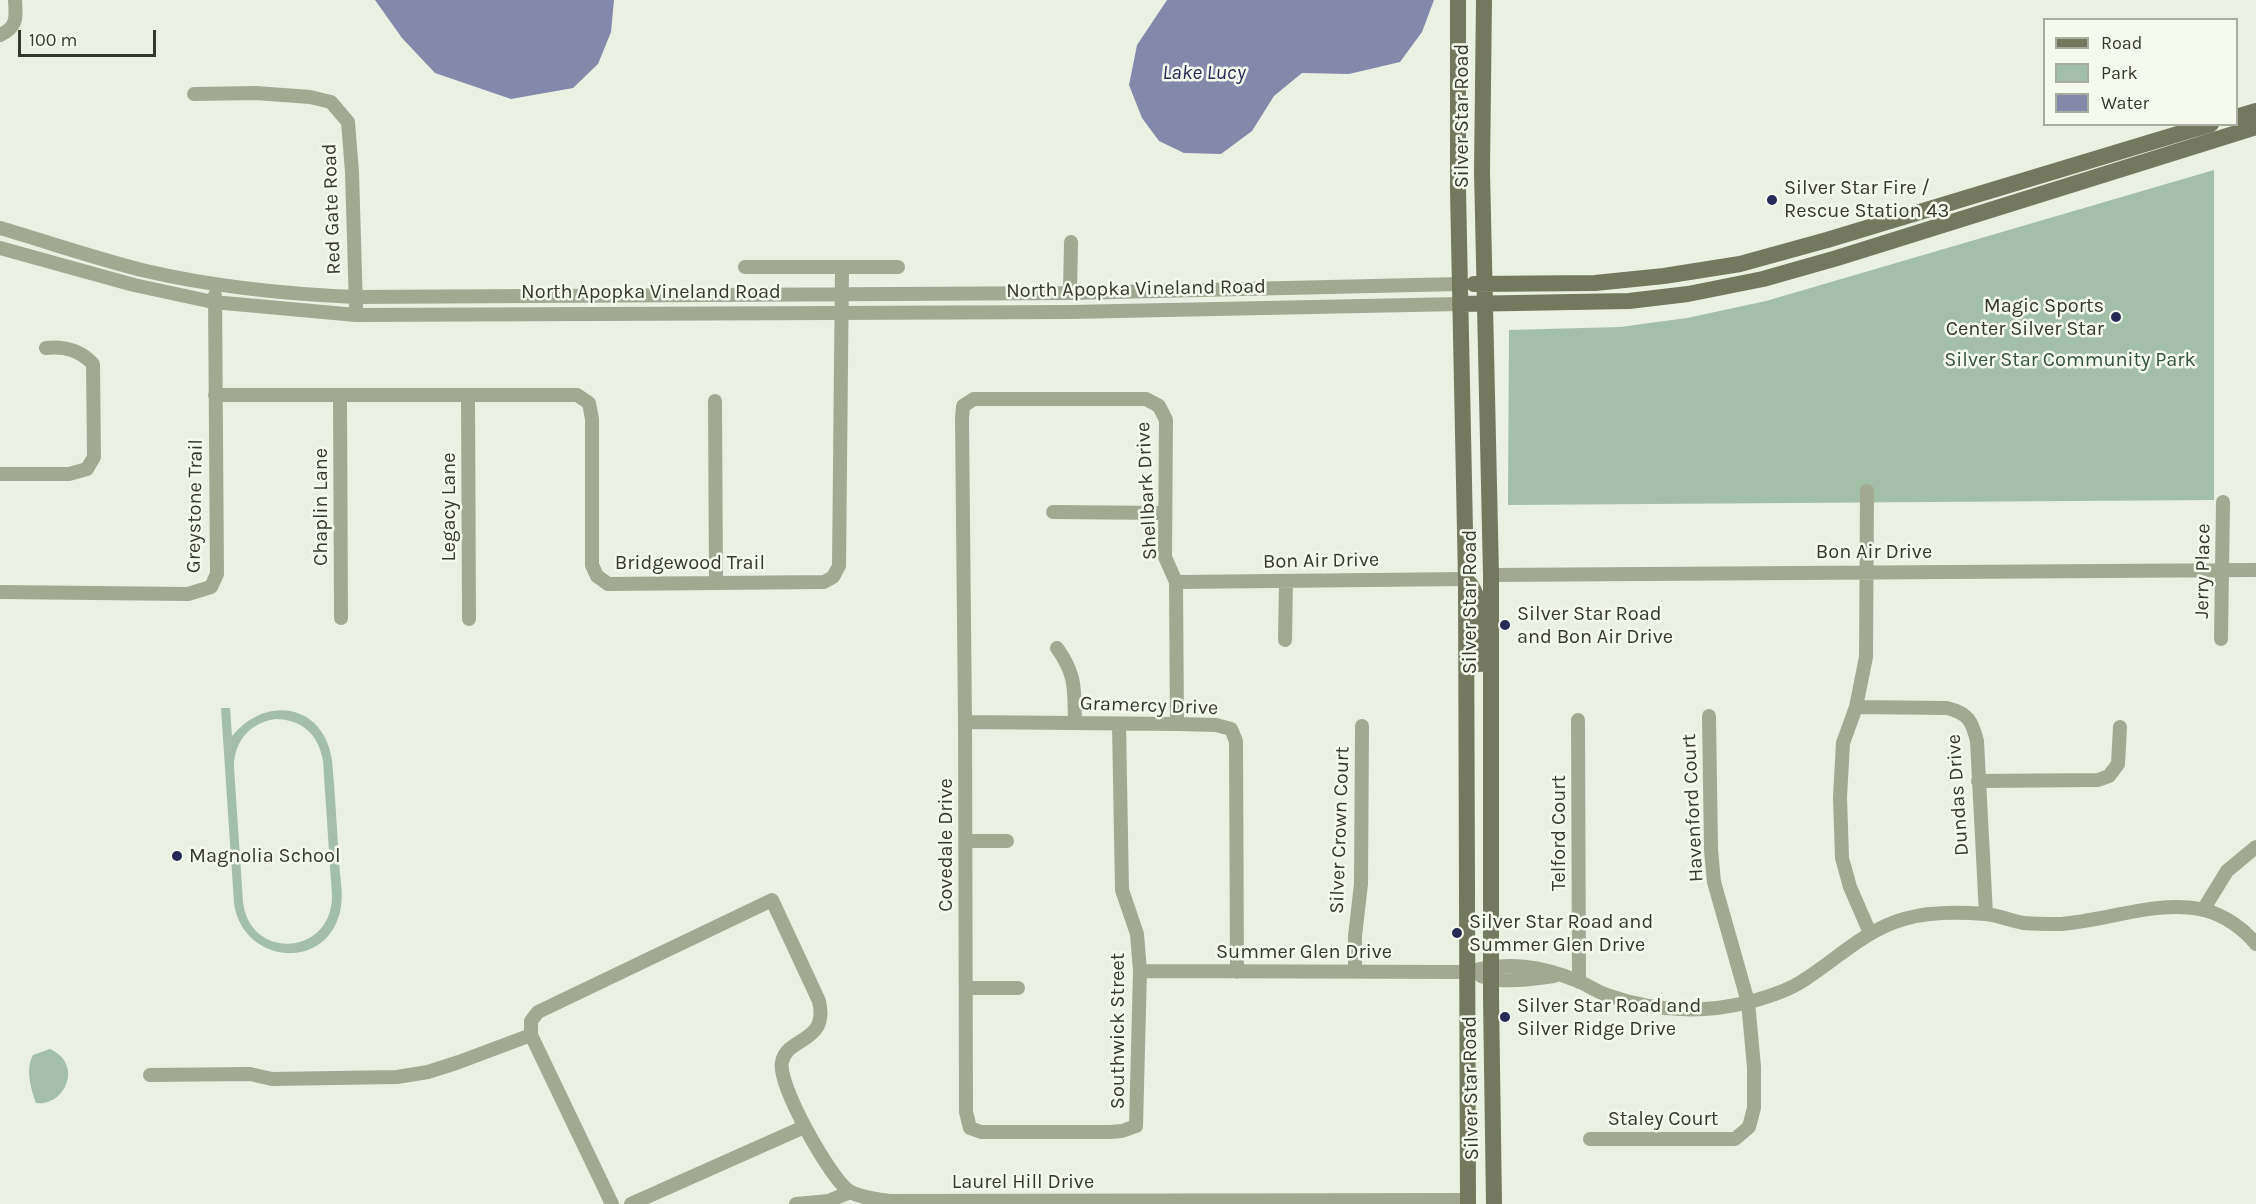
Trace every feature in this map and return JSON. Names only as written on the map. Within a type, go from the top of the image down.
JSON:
[{"type":"main road","name":"Silver Star Road","points":[[1458,0],[1459,284],[1466,579],[1469,1203]]},
{"type":"main road","name":"Silver Star Road","points":[[1484,0],[1482,171],[1491,575],[1491,972],[1494,1204]]},
{"type":"main road","points":[[2238,116],[2256,111]]},
{"type":"main road","name":"North Apopka Vineland Road","points":[[1459,284],[1595,283],[1664,276],[1740,264],[2204,126]]},
{"type":"main road","name":"North Apopka Vineland Road","points":[[1460,304],[1629,301],[1688,294],[1763,279],[1834,259],[2256,127]]},
{"type":"main road","points":[[1466,579],[1476,594],[1479,615],[1481,724],[1491,753]]},
{"type":"street","points":[[0,35],[9,30],[16,20],[15,0]]},
{"type":"street","name":"Red Gate Road","points":[[194,94],[256,93],[310,97],[331,102],[348,122],[352,172],[356,315]]},
{"type":"street","points":[[2073,166],[2078,183]]},
{"type":"street","name":"North Apopka Vineland Road","points":[[0,228],[145,271],[217,285],[286,294],[355,297],[1070,293],[1459,284]]},
{"type":"street","points":[[1070,293],[1071,242]]},
{"type":"street","name":"North Apopka Vineland Road","points":[[0,248],[134,285],[213,302],[356,315],[1070,312],[1460,304]]},
{"type":"street","points":[[745,267],[898,267]]},
{"type":"street","name":"Bridgewood Trail","points":[[215,396],[577,395],[588,403],[592,419],[592,565],[597,576],[608,584],[824,582],[834,577],[839,566],[842,267]]},
{"type":"street","name":"Greystone Trail","points":[[0,592],[188,594],[211,587],[217,574],[213,302],[217,285]]},
{"type":"street","points":[[0,474],[69,474],[87,469],[94,457],[93,364],[84,355],[62,346],[46,348]]},
{"type":"street","name":"Legacy Lane","points":[[468,395],[469,619]]},
{"type":"street","name":"Chaplin Lane","points":[[340,396],[341,618]]},
{"type":"street","name":"Shellbark Drive","points":[[974,399],[1146,399],[1159,406],[1166,420],[1164,513],[1166,557],[1176,582],[1177,724]]},
{"type":"street","name":"Covedale Drive","points":[[974,399],[963,406],[962,419],[966,1112],[970,1128],[981,1132],[1110,1132],[1122,1131],[1136,1125]]},
{"type":"street","points":[[714,401],[716,583]]},
{"type":"street","points":[[1867,491],[1866,657],[1856,707],[1843,743],[1840,797],[1842,858],[1850,887],[1870,933]]},
{"type":"street","name":"Jerry Place","points":[[2221,639],[2223,502]]},
{"type":"street","points":[[1053,512],[1164,513]]},
{"type":"street","name":"Bon Air Drive","points":[[1491,575],[2256,570]]},
{"type":"street","name":"Bon Air Drive","points":[[1176,582],[1466,579]]},
{"type":"street","points":[[1285,640],[1286,581]]},
{"type":"street","points":[[1058,648],[1070,666],[1074,682],[1075,723]]},
{"type":"street","name":"Dundas Drive","points":[[1856,707],[1947,708],[1960,711],[1973,725],[1977,741],[1986,914]]},
{"type":"street","name":"Havenford Court","points":[[1708,716],[1711,850],[1714,882],[1748,1002]]},
{"type":"street","name":"Telford Court","points":[[1578,720],[1579,982]]},
{"type":"street","name":"Gramercy Drive","points":[[965,722],[1215,725],[1230,729],[1236,741],[1237,972]]},
{"type":"street","name":"Southwick Street","points":[[1119,724],[1122,890],[1137,934],[1140,971],[1136,1125]]},
{"type":"street","name":"Silver Crown Court","points":[[1355,971],[1355,936],[1361,884],[1362,726]]},
{"type":"street","points":[[1978,781],[2098,780],[2109,776],[2118,764],[2120,726]]},
{"type":"street","points":[[966,841],[1006,841]]},
{"type":"street","points":[[2203,910],[2227,871],[2256,847]]},
{"type":"street","points":[[612,1204],[531,1035],[531,1021],[538,1012],[772,900],[822,1011],[819,1023],[809,1037],[787,1051],[782,1061],[782,1073],[804,1127],[849,1198],[796,1204]]},
{"type":"street","points":[[1579,982],[1605,994],[1646,1006],[1686,1010],[1748,1002],[1783,991],[1804,981],[1870,933],[1904,919],[1937,914],[1986,914],[2024,922],[2061,924],[2173,908],[2203,910],[2225,918],[2248,934],[2256,944]]},
{"type":"street","name":"Summer Glen Drive","points":[[1140,971],[1491,972],[1521,981],[1559,975],[1579,982]]},
{"type":"street","points":[[966,988],[1018,988]]},
{"type":"street","name":"Staley Court","points":[[1590,1139],[1735,1139],[1749,1127],[1754,1098],[1748,1002]]},
{"type":"street","points":[[150,1076],[250,1074],[272,1079],[397,1077],[428,1072],[531,1035]]},
{"type":"street","points":[[631,1204],[804,1127]]},
{"type":"street","name":"Laurel Hill Drive","points":[[849,1198],[889,1201],[1469,1203]]},
{"type":"green space","name":"Silver Star Community Park","points":[[2214,170],[2214,500],[1508,505],[1509,330],[1620,327],[1687,318],[1766,301]]},
{"type":"green space","points":[[221,708],[230,708],[232,736],[246,723],[261,714],[276,710],[292,711],[306,717],[318,727],[327,741],[332,760],[342,900],[340,912],[331,932],[318,945],[302,952],[284,953],[267,948],[252,938],[240,923],[234,903]],"holes":[[[285,720],[308,730],[318,743],[321,752],[332,896],[328,916],[319,931],[306,940],[290,944],[274,942],[260,934],[249,921],[243,902],[234,767],[240,741],[251,729],[266,721]]]},
{"type":"green space","points":[[50,1049],[66,1064],[67,1083],[55,1098],[36,1103],[32,1092],[29,1066],[33,1055]]},
{"type":"water","points":[[375,0],[614,0],[611,32],[598,64],[573,88],[511,99],[435,73],[402,38]]},
{"type":"water","name":"Lake Lucy","points":[[1167,0],[1434,0],[1422,32],[1400,62],[1349,74],[1302,73],[1274,96],[1252,131],[1221,154],[1184,153],[1159,141],[1142,118],[1129,85],[1137,45]]},
{"type":"place","name":"Silver Star Fire / Rescue Station 43","points":[[1772,200]]},
{"type":"place","name":"Magic Sports Center Silver Star","points":[[2116,317]]},
{"type":"place","name":"Silver Star Road and Bon Air Drive","points":[[1505,625]]},
{"type":"place","name":"Magnolia School","points":[[177,856]]},
{"type":"place","name":"Silver Star Road and Summer Glen Drive","points":[[1457,933]]},
{"type":"place","name":"Silver Star Road and Silver Ridge Drive","points":[[1505,1017]]}]
